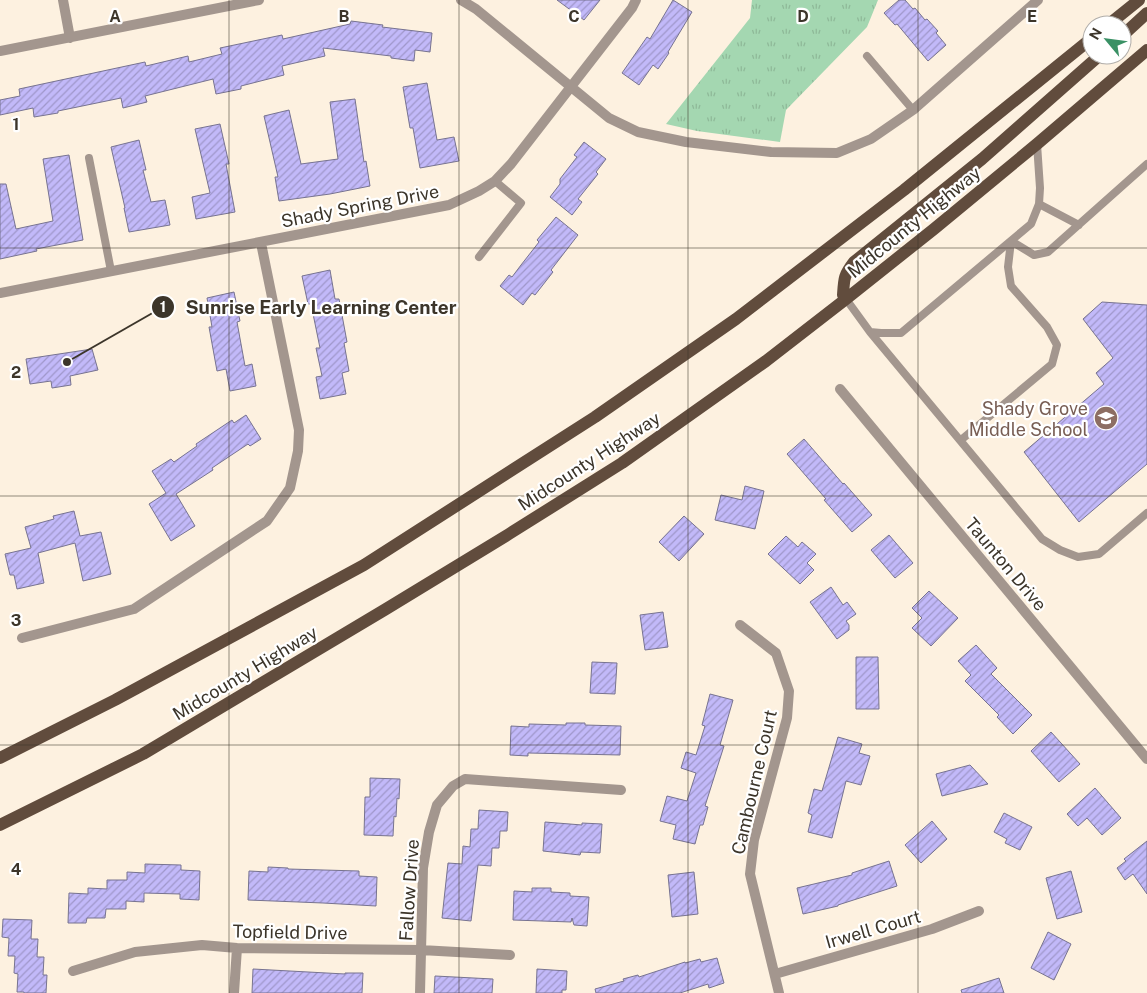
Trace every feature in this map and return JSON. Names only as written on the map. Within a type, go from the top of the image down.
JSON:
[{"type":"main road","points":[[1120,15],[1139,0]]},
{"type":"main road","points":[[1132,27],[1147,13]]},
{"type":"main road","name":"Midcounty Highway","points":[[0,758],[115,700],[364,565],[595,418],[774,290],[904,190],[1082,46]]},
{"type":"main road","name":"Midcounty Highway","points":[[0,825],[143,754],[509,534],[622,463],[766,361],[846,299],[1037,144],[1147,50]]},
{"type":"main road","points":[[846,299],[843,294],[844,281],[846,273],[854,262],[982,159],[1089,65]]},
{"type":"street","points":[[63,0],[70,38]]},
{"type":"street","points":[[0,51],[259,0]]},
{"type":"street","points":[[461,0],[476,9],[609,118],[638,132],[686,142],[771,152],[837,153],[871,139],[913,110],[1038,0]]},
{"type":"street","name":"Shady Spring Drive","points":[[0,293],[449,205],[495,181],[511,164],[632,8],[636,0]]},
{"type":"street","points":[[22,638],[134,610],[267,521],[290,488],[298,451],[299,430],[262,243]]},
{"type":"street","name":"Taunton Drive","points":[[840,389],[1147,759]]},
{"type":"street","name":"Cambourne Court","points":[[740,624],[776,653],[789,692],[787,718],[754,840],[750,874],[779,993]]},
{"type":"street","name":"Fallow Drive","points":[[420,993],[424,868],[437,805],[453,786],[465,779],[620,790]]},
{"type":"street","name":"Irwell Court","points":[[775,974],[932,929],[979,911]]},
{"type":"street","name":"Topfield Drive","points":[[73,971],[135,952],[202,945],[237,948],[421,950],[510,954]]},
{"type":"street","points":[[234,993],[237,948]]},
{"type":"lane","points":[[867,56],[913,110]]},
{"type":"lane","points":[[870,332],[901,333],[1031,224],[1039,204],[1040,188],[1037,144]]},
{"type":"lane","points":[[89,158],[111,272]]},
{"type":"lane","points":[[1011,241],[1034,255],[1048,252],[1147,164]]},
{"type":"lane","points":[[479,257],[521,202],[495,181]]},
{"type":"lane","points":[[1039,204],[1079,225]]},
{"type":"lane","points":[[961,440],[1052,364],[1057,345],[1044,323],[1011,286],[1008,267],[1011,241]]},
{"type":"lane","points":[[846,299],[870,332],[1042,539],[1060,550],[1078,557],[1099,554],[1147,514]]},
{"type":"green space","points":[[752,0],[878,0],[867,27],[786,110],[780,142],[697,131],[666,124],[750,18]]},
{"type":"building","points":[[557,0],[600,0],[584,20]]},
{"type":"building","points":[[673,0],[692,12],[658,69],[653,65],[639,85],[622,73],[647,37],[650,39]]},
{"type":"building","points":[[899,0],[905,0],[925,20],[927,19],[938,31],[936,33],[946,45],[928,61],[897,24],[895,25],[884,13]]},
{"type":"building","points":[[351,21],[432,33],[430,52],[415,50],[414,61],[391,58],[391,56],[323,48],[325,56],[282,66],[284,75],[241,86],[241,89],[216,94],[213,79],[145,96],[147,102],[123,108],[121,98],[34,117],[33,108],[0,115],[0,100],[20,96],[19,89],[145,62],[146,66],[188,56],[189,62],[222,54],[220,48],[282,35],[283,39],[350,24]]},
{"type":"building","points":[[427,83],[437,140],[454,137],[459,161],[420,168],[413,128],[410,128],[403,87]]},
{"type":"building","points":[[355,99],[364,162],[366,161],[370,186],[279,201],[275,177],[278,177],[264,116],[289,110],[301,164],[338,159],[330,102]]},
{"type":"building","points":[[220,124],[229,164],[226,164],[235,212],[196,219],[192,197],[210,193],[195,129]]},
{"type":"building","points":[[139,140],[146,170],[143,170],[151,202],[165,200],[170,225],[129,232],[111,147]]},
{"type":"building","points":[[584,142],[606,159],[596,172],[598,174],[578,199],[582,202],[572,215],[550,197],[560,184],[560,179],[577,157],[574,155]]},
{"type":"building","points":[[69,155],[83,240],[36,249],[37,251],[0,259],[0,184],[6,184],[16,229],[53,221],[43,159]]},
{"type":"building","points":[[556,217],[578,235],[551,270],[553,272],[535,295],[532,293],[523,305],[500,286],[509,275],[512,277],[539,242],[537,240]]},
{"type":"building","points":[[330,270],[335,299],[339,299],[347,342],[344,343],[349,371],[342,373],[346,394],[320,399],[316,377],[322,376],[316,348],[320,348],[311,304],[308,304],[302,276]]},
{"type":"building","points":[[234,292],[240,321],[237,322],[245,366],[252,364],[256,386],[230,391],[226,369],[217,371],[209,327],[212,327],[207,298]]},
{"type":"building","name":"Shady Grove Middle School","points":[[1102,302],[1147,305],[1147,464],[1079,522],[1024,452],[1104,384],[1096,373],[1113,358],[1083,319]]},
{"type":"building","points":[[92,349],[98,370],[70,376],[71,385],[52,388],[51,381],[30,384],[26,359]]},
{"type":"building","points":[[246,415],[261,439],[250,446],[248,444],[176,494],[195,526],[171,541],[149,504],[166,493],[152,471],[171,459],[174,462],[197,446],[196,444],[232,420],[234,423]]},
{"type":"building","points":[[804,439],[872,515],[852,532],[787,454]]},
{"type":"building","points":[[745,486],[764,491],[755,529],[715,520],[721,495],[742,500]]},
{"type":"building","points":[[74,511],[80,536],[101,532],[111,574],[83,581],[75,543],[38,553],[44,583],[17,589],[14,575],[10,575],[5,554],[31,548],[25,527],[54,519],[53,516]]},
{"type":"building","points":[[684,516],[704,534],[679,561],[659,542]]},
{"type":"building","points":[[889,535],[913,563],[895,578],[871,550]]},
{"type":"building","points":[[786,536],[798,547],[802,542],[816,554],[807,563],[814,570],[800,584],[768,554]]},
{"type":"building","points":[[831,587],[843,605],[847,602],[856,614],[846,621],[849,625],[849,630],[837,639],[810,602]]},
{"type":"building","points":[[929,591],[958,618],[931,646],[912,628],[922,618],[912,608]]},
{"type":"building","points":[[663,612],[668,647],[645,650],[640,615]]},
{"type":"building","points":[[976,645],[997,668],[991,674],[1032,715],[1013,734],[997,717],[999,715],[965,681],[971,675],[958,661]]},
{"type":"building","points":[[856,657],[878,657],[879,709],[856,709]]},
{"type":"building","points":[[592,662],[617,663],[615,694],[590,693]]},
{"type":"building","points":[[710,694],[733,700],[720,745],[724,746],[705,806],[708,807],[703,825],[700,825],[695,844],[673,839],[676,825],[660,821],[667,796],[687,801],[696,773],[681,768],[686,752],[696,755],[705,726],[702,725]]},
{"type":"building","points":[[566,723],[621,726],[620,755],[528,753],[528,756],[510,755],[511,726],[529,727],[529,724],[566,725]]},
{"type":"building","points":[[1051,732],[1080,764],[1059,782],[1031,751]]},
{"type":"building","points":[[838,737],[862,744],[859,753],[870,756],[861,785],[846,781],[832,838],[808,832],[812,815],[808,813],[814,789],[822,791]]},
{"type":"building","points":[[970,765],[988,784],[942,796],[936,774]]},
{"type":"building","points":[[370,778],[400,779],[393,836],[364,835],[365,797],[370,797]]},
{"type":"building","points":[[1095,788],[1121,818],[1102,835],[1087,818],[1078,826],[1067,814]]},
{"type":"building","points":[[479,810],[508,812],[507,831],[500,831],[499,848],[492,848],[491,866],[478,865],[471,921],[442,918],[448,863],[462,864],[463,846],[470,847],[471,829],[478,829]]},
{"type":"building","points":[[1004,813],[1032,827],[1020,850],[1005,843],[1007,839],[994,832]]},
{"type":"building","points":[[932,821],[947,839],[921,863],[905,845]]},
{"type":"building","points":[[545,822],[582,825],[582,823],[602,824],[600,853],[581,852],[580,855],[543,851]]},
{"type":"building","points":[[1147,841],[1147,894],[1133,874],[1125,880],[1117,868],[1126,861],[1124,859]]},
{"type":"building","points":[[889,861],[897,886],[838,906],[803,914],[797,888],[852,875],[852,873]]},
{"type":"building","points":[[145,864],[181,865],[181,870],[200,871],[199,900],[180,899],[180,894],[144,893],[144,902],[126,901],[126,909],[106,909],[105,918],[87,918],[86,923],[68,923],[69,893],[88,894],[88,888],[107,889],[107,880],[127,880],[127,872],[145,873]]},
{"type":"building","points":[[268,867],[359,871],[359,876],[377,877],[376,906],[248,900],[249,871],[268,872]]},
{"type":"building","points":[[1071,871],[1082,912],[1057,919],[1046,878]]},
{"type":"building","points":[[694,872],[698,914],[672,917],[668,875]]},
{"type":"building","points":[[532,888],[551,888],[551,892],[589,897],[587,926],[574,925],[572,918],[571,922],[513,920],[514,891],[532,892]]},
{"type":"building","points":[[3,919],[32,920],[31,939],[38,939],[37,957],[44,957],[43,975],[47,975],[46,993],[17,992],[18,974],[14,973],[15,956],[8,956],[9,938],[2,937]]},
{"type":"building","points":[[1048,932],[1071,944],[1054,980],[1031,968]]},
{"type":"building","points":[[717,958],[724,983],[709,988],[708,984],[680,993],[596,993],[595,989],[624,981],[623,979],[638,975],[639,977],[685,962],[700,959],[701,962]]},
{"type":"building","points":[[253,969],[345,974],[363,973],[362,993],[252,993]]},
{"type":"building","points":[[537,969],[567,971],[566,990],[562,990],[562,993],[536,993]]},
{"type":"building","points":[[435,976],[493,979],[492,993],[434,993]]},
{"type":"building","points":[[999,978],[1004,993],[962,993],[961,990]]},
{"type":"place","name":"Sunrise Early Learning Center","points":[[67,362]]},
{"type":"place","name":"Shady Grove Middle School","points":[[1106,418]]}]
